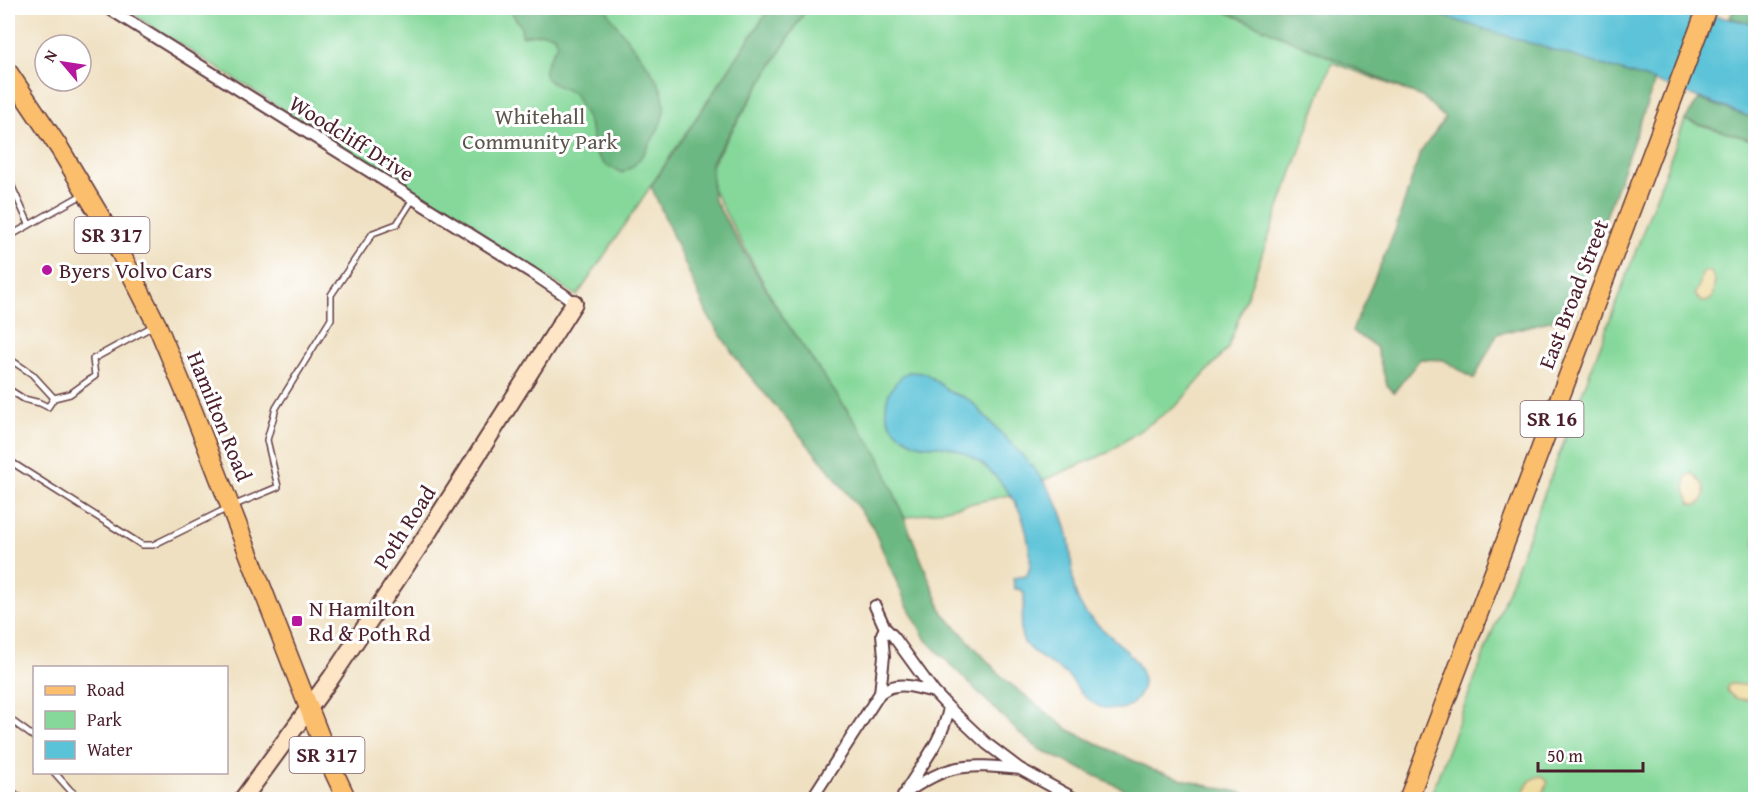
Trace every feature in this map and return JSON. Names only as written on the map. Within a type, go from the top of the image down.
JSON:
[{"type":"main road","name":"East Broad Street","points":[[1408,800],[1707,8]]},
{"type":"main road","name":"Hamilton Road","points":[[8,72],[28,99],[112,236],[157,325],[193,411],[333,770],[348,800]]},
{"type":"street","name":"Woodcliff Drive","points":[[108,8],[574,303]]},
{"type":"street","name":"Poth Road","points":[[242,800],[309,709],[422,542],[574,303]]},
{"type":"street","points":[[875,606],[885,628],[949,708],[987,744],[1020,769],[1077,800]]},
{"type":"street","points":[[811,800],[880,693],[884,657],[882,634],[885,628]]},
{"type":"street","points":[[880,693],[899,684],[934,692]]},
{"type":"street","points":[[902,797],[941,736],[949,708]]},
{"type":"street","points":[[902,797],[931,777],[960,766],[981,765],[1020,769]]},
{"type":"lane","points":[[8,178],[29,224]]},
{"type":"lane","points":[[8,237],[86,192]]},
{"type":"lane","points":[[8,460],[142,545],[153,545],[230,507],[279,487],[267,440],[276,408],[331,319],[331,295],[373,233],[397,224],[413,199]]},
{"type":"lane","points":[[8,389],[24,399],[48,407],[54,398],[70,394],[94,376],[93,359],[157,325]]},
{"type":"lane","points":[[8,358],[32,374],[54,398]]},
{"type":"lane","points":[[8,718],[33,736]]},
{"type":"lane","points":[[56,774],[82,800]]},
{"type":"lane","points":[[8,789],[24,800]]},
{"type":"green space","name":"Whitehall Community Park","points":[[123,8],[770,8],[577,296]]},
{"type":"green space","points":[[511,8],[606,8],[656,78],[664,101],[663,118],[641,157],[631,168],[622,173],[604,164],[592,148],[590,127],[574,93],[554,84],[545,75],[547,63],[558,43],[553,35],[543,33],[522,36],[521,27],[510,10]]},
{"type":"green space","points":[[770,8],[807,8],[711,163],[713,198],[780,313],[879,456],[943,613],[1003,678],[1069,730],[1153,770],[1204,785],[1272,799],[1145,799],[1039,749],[1018,732],[926,640],[906,603],[872,526],[835,477],[740,364],[708,316],[651,186]]},
{"type":"green space","points":[[807,8],[1217,8],[1425,98],[1332,62],[1228,348],[1177,405],[1107,453],[1009,495],[905,518],[780,313],[705,175]]},
{"type":"green space","points":[[1217,8],[1416,8],[1655,81],[1570,316],[1497,334],[1474,379],[1444,360],[1420,359],[1394,392],[1387,385],[1376,347],[1352,331],[1395,231],[1420,153],[1445,118],[1424,98]]},
{"type":"green space","points":[[1734,8],[1755,8],[1755,24],[1730,18]]},
{"type":"green space","points":[[1699,99],[1755,119],[1755,141],[1685,120]]},
{"type":"green space","points":[[1685,120],[1755,141],[1755,799],[1429,800]]},
{"type":"sand","points":[[1711,272],[1715,281],[1712,298],[1706,302],[1700,301],[1695,294],[1702,273]]},
{"type":"sand","points":[[1692,473],[1704,488],[1703,500],[1697,505],[1690,503],[1685,489],[1686,477]]},
{"type":"sand","points":[[1728,685],[1755,686],[1755,700],[1743,700],[1733,696],[1727,690]]},
{"type":"sand","points":[[1542,776],[1548,782],[1541,795],[1535,799],[1520,799],[1530,781]]},
{"type":"water","points":[[1416,8],[1674,8],[1755,24],[1755,119],[1654,81]]},
{"type":"water","points":[[908,372],[925,373],[952,393],[973,403],[1044,481],[1061,512],[1065,525],[1074,589],[1080,605],[1092,620],[1132,657],[1143,678],[1142,688],[1132,704],[1125,708],[1108,709],[1092,702],[1082,694],[1067,675],[1024,642],[1021,624],[1024,593],[1020,589],[1015,589],[1013,578],[1026,576],[1030,567],[1030,556],[1027,535],[1018,508],[1000,482],[977,461],[951,448],[913,442],[897,432],[887,415],[886,406],[892,388]]},
{"type":"place","name":"Byers Volvo Cars","points":[[47,270]]},
{"type":"place","name":"N Hamilton Rd & Poth Rd","points":[[297,621]]}]
